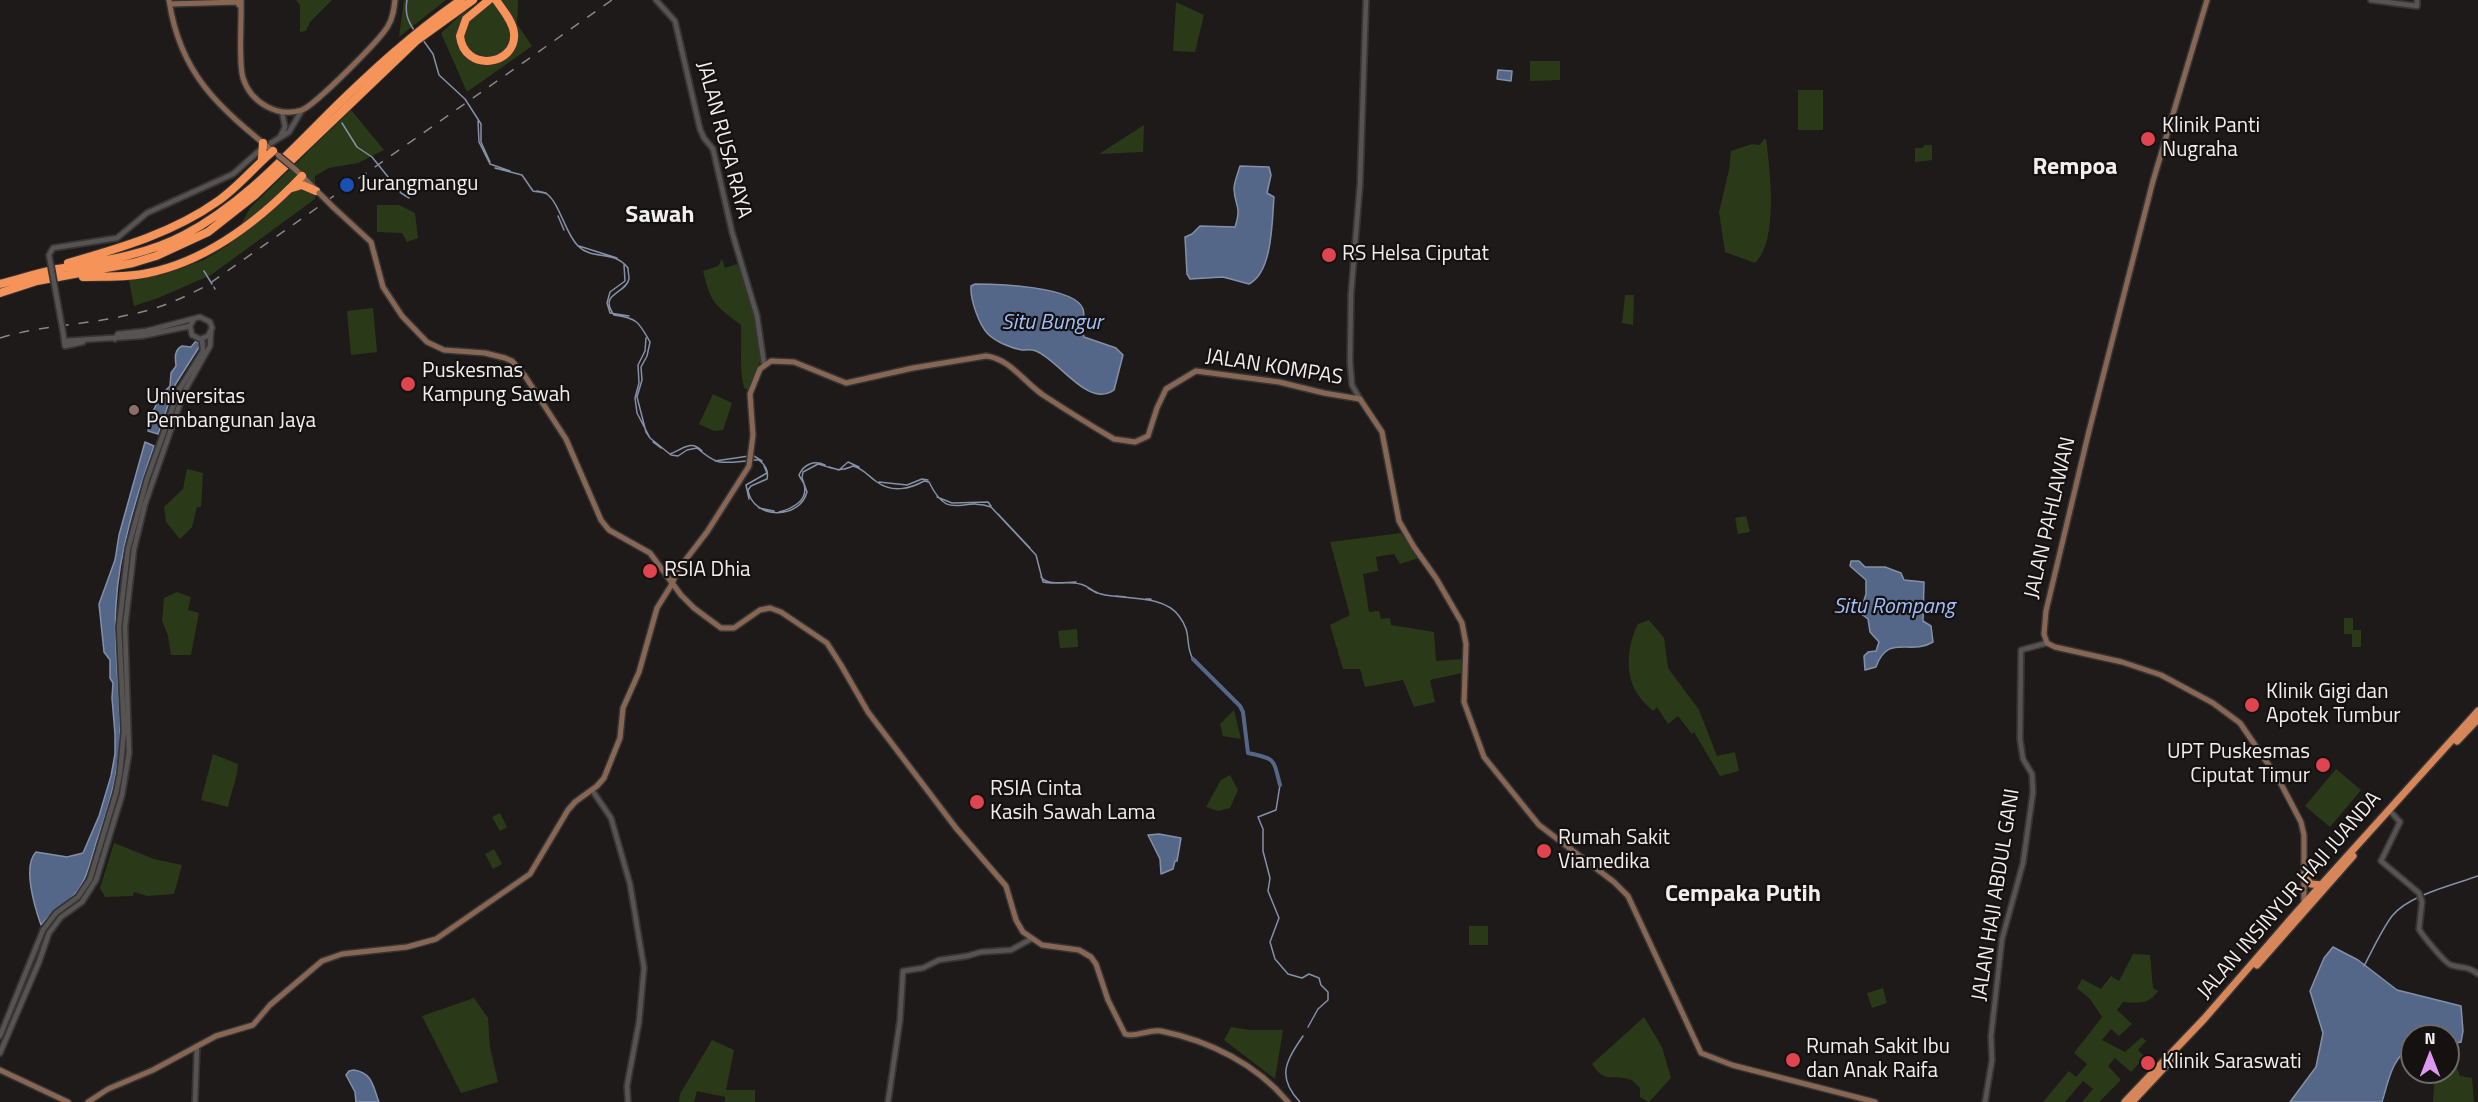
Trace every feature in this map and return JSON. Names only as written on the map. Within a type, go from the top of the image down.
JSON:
[{"type":"highway","points":[[0,284],[59,269],[131,255],[172,241],[203,225],[270,171],[351,92],[461,0]]},
{"type":"highway","points":[[424,30],[473,0]]},
{"type":"highway","points":[[489,0],[470,14],[461,29],[462,46],[474,59],[494,60],[503,56],[511,47],[514,32],[498,3]]},
{"type":"highway","points":[[0,293],[37,281],[116,268],[156,256],[208,232],[255,195],[414,39]]},
{"type":"highway","points":[[59,269],[63,265],[118,249],[185,222],[219,200],[261,160],[269,149]]},
{"type":"highway","points":[[65,277],[145,274],[171,267],[214,247],[276,202],[290,189],[299,173]]},
{"type":"highway","points":[[290,189],[302,185],[318,192]]},
{"type":"highway","name":"JALAN INSINYUR HAJI JUANDA","points":[[2132,1102],[2222,1005],[2322,885],[2478,711]]},
{"type":"highway","name":"JALAN INSINYUR HAJI JUANDA","points":[[2125,1102],[2204,1019],[2478,719]]},
{"type":"highway","points":[[2303,876],[2311,884],[2322,885]]},
{"type":"main road","points":[[395,0],[392,17],[383,33],[302,110],[282,112],[259,102],[247,86],[242,69],[240,1],[169,2],[175,33],[182,51],[204,86],[230,116],[299,173],[371,242],[383,286],[402,316],[427,342],[444,350],[485,353],[505,358],[512,361],[525,376],[566,439],[601,520],[609,530],[650,553],[659,562],[672,584],[694,608],[721,628],[735,628],[760,610],[770,608],[781,612],[827,644],[868,712],[956,828],[1006,886],[1016,920],[1023,932],[1042,945],[1079,950],[1091,957],[1096,964],[1108,1000],[1125,1034],[1131,1036],[1157,1030],[1230,1055],[1266,1078],[1288,1102]]},
{"type":"main road","name":"JALAN PAHLAWAN","points":[[2047,643],[2043,634],[2046,611],[2091,422],[2153,181],[2207,0]]},
{"type":"main road","name":"JALAN KOMPAS","points":[[764,364],[771,361],[794,362],[846,383],[913,368],[991,357],[1008,365],[1041,394],[1114,439],[1135,442],[1148,436],[1166,389],[1196,371],[1279,382],[1360,399]]},
{"type":"main road","points":[[88,1102],[108,1089],[153,1070],[224,1032],[252,1025],[270,1005],[322,961],[342,954],[407,947],[436,939],[530,874],[568,810],[604,778],[612,762],[620,738],[625,700],[639,672],[657,608],[677,572],[743,476],[751,458],[753,435],[750,394],[753,382],[764,364]]},
{"type":"main road","points":[[1360,399],[1382,432],[1399,521],[1462,623],[1466,644],[1465,707],[1490,766],[1539,825],[1614,882],[1628,896],[1701,1053],[1732,1065],[1875,1102]]},
{"type":"main road","points":[[2047,643],[2055,647],[2122,662],[2161,675],[2213,703],[2237,720],[2279,780],[2298,814],[2304,835],[2305,907]]},
{"type":"main road","points":[[0,1070],[68,1102]]},
{"type":"street","name":"JALAN RUSA RAYA","points":[[656,0],[675,21],[698,122],[704,138],[713,148],[732,232],[756,316],[764,364]]},
{"type":"street","points":[[1360,399],[1352,385],[1350,362],[1352,294],[1360,184],[1366,0]]},
{"type":"street","points":[[2371,0],[2417,3]]},
{"type":"street","points":[[277,140],[289,132],[302,110]]},
{"type":"street","points":[[190,326],[115,339],[65,344],[49,255],[53,248],[115,238],[147,213],[230,177],[269,149],[277,140],[285,126],[282,112]]},
{"type":"street","points":[[0,1036],[43,930],[56,913],[78,897],[90,879],[116,793],[124,731],[119,654],[124,570],[138,504],[187,383],[210,346],[211,325],[206,318],[200,317],[146,331],[118,334],[115,339]]},
{"type":"street","points":[[190,326],[194,319]]},
{"type":"street","points":[[190,326],[194,336],[202,339],[211,331]]},
{"type":"street","points":[[0,1053],[49,933],[61,917],[82,902],[96,880],[122,795],[129,753],[125,627],[131,569],[145,504],[179,390],[203,351],[202,339]]},
{"type":"street","name":"JALAN HAJI ABDUL GANI","points":[[1985,1102],[1991,1063],[1991,1036],[2002,939],[2024,863],[2033,792],[2032,774],[2023,759],[2020,739],[2021,650],[2047,643]]},
{"type":"street","points":[[592,790],[611,818],[628,875],[644,968],[639,1022],[627,1086],[628,1102]]},
{"type":"street","points":[[2391,812],[2400,822],[2381,861],[2421,897],[2419,925],[2422,934],[2434,945],[2446,963],[2465,966],[2478,974]]},
{"type":"street","points":[[888,1102],[900,1020],[903,971],[923,968],[939,960],[981,952],[1011,950],[1031,939]]},
{"type":"street","points":[[195,1102],[197,1046]]},
{"type":"green space","points":[[296,0],[332,0],[310,22],[306,31],[300,32],[300,5]]},
{"type":"green space","points":[[404,0],[446,0],[399,37]]},
{"type":"green space","points":[[489,0],[518,0],[517,24],[532,46],[467,92],[441,33],[464,12]]},
{"type":"green space","points":[[1176,2],[1204,15],[1195,52],[1173,51]]},
{"type":"green space","points":[[1530,61],[1560,61],[1560,80],[1530,81]]},
{"type":"green space","points":[[1798,90],[1823,90],[1823,130],[1798,130]]},
{"type":"green space","points":[[351,110],[384,150],[358,163],[329,168],[315,176],[315,199],[211,275],[134,306],[129,280],[162,275],[204,260],[230,244],[250,208]]},
{"type":"green space","points":[[1144,125],[1143,152],[1099,154]]},
{"type":"green space","points":[[1766,139],[1769,168],[1770,222],[1763,253],[1755,263],[1725,252],[1719,212],[1731,151],[1752,144],[1760,145]]},
{"type":"green space","points":[[1924,145],[1932,145],[1932,160],[1915,162],[1915,148],[1923,148]]},
{"type":"green space","points":[[377,205],[399,205],[415,213],[418,238],[407,242],[402,233],[377,232]]},
{"type":"green space","points":[[722,259],[725,268],[737,264],[757,327],[760,362],[748,390],[744,388],[742,372],[741,325],[715,303],[703,271],[718,266]]},
{"type":"green space","points":[[1625,295],[1634,295],[1633,325],[1622,323]]},
{"type":"green space","points":[[373,308],[377,352],[351,355],[347,311]]},
{"type":"green space","points":[[713,394],[732,403],[723,430],[714,431],[699,424]]},
{"type":"green space","points":[[187,469],[203,473],[201,507],[197,507],[192,527],[180,539],[166,522],[164,507],[183,489]]},
{"type":"green space","points":[[1746,516],[1750,532],[1738,534],[1735,518]]},
{"type":"green space","points":[[1401,533],[1418,558],[1400,564],[1394,554],[1376,557],[1378,571],[1363,574],[1369,612],[1379,611],[1381,619],[1390,618],[1391,625],[1434,632],[1436,661],[1462,659],[1462,673],[1430,680],[1435,702],[1414,707],[1403,680],[1365,687],[1360,669],[1343,669],[1330,625],[1350,615],[1330,542]]},
{"type":"green space","points":[[177,592],[191,597],[188,610],[199,613],[191,655],[171,655],[168,636],[162,620],[164,598]]},
{"type":"green space","points":[[2344,618],[2353,618],[2353,630],[2361,630],[2361,647],[2352,647],[2352,634],[2344,634]]},
{"type":"green space","points":[[1649,620],[1664,638],[1668,668],[1699,710],[1717,756],[1735,752],[1739,771],[1720,776],[1694,732],[1692,734],[1678,716],[1668,724],[1657,707],[1653,711],[1637,693],[1630,676],[1630,649],[1638,624]]},
{"type":"green space","points":[[1077,629],[1078,647],[1060,648],[1058,631]]},
{"type":"green space","points":[[1234,710],[1241,739],[1223,736],[1220,724]]},
{"type":"green space","points":[[213,754],[238,764],[228,807],[201,800]]},
{"type":"green space","points":[[2336,769],[2361,790],[2330,827],[2305,806]]},
{"type":"green space","points":[[1230,775],[1238,790],[1230,808],[1218,811],[1206,807],[1221,780]]},
{"type":"green space","points":[[500,813],[507,827],[500,831],[492,817]]},
{"type":"green space","points":[[114,843],[154,859],[182,865],[174,894],[147,896],[134,892],[133,896],[105,897],[100,888]]},
{"type":"green space","points":[[494,849],[502,864],[493,869],[485,854]]},
{"type":"green space","points":[[1469,926],[1488,926],[1488,945],[1469,945]]},
{"type":"green space","points":[[2133,954],[2150,955],[2153,988],[2158,991],[2147,1001],[2123,1002],[2117,1010],[2132,1024],[2119,1036],[2111,1029],[2102,1040],[2125,1052],[2142,1037],[2146,1041],[2138,1050],[2145,1057],[2131,1072],[2115,1058],[2108,1066],[2121,1080],[2099,1102],[2082,1102],[2093,1089],[2083,1081],[2065,1102],[2043,1102],[2069,1071],[2076,1077],[2087,1064],[2074,1053],[2102,1017],[2090,999],[2077,988],[2082,979],[2101,989],[2111,976],[2119,981]]},
{"type":"green space","points":[[1883,988],[1887,1003],[1872,1008],[1867,993]]},
{"type":"green space","points":[[474,998],[488,1018],[490,1047],[498,1082],[461,1093],[422,1016]]},
{"type":"green space","points":[[1644,1017],[1662,1047],[1671,1078],[1649,1102],[1640,1097],[1640,1088],[1632,1080],[1601,1074],[1592,1064]]},
{"type":"green space","points":[[1231,1027],[1249,1030],[1283,1030],[1275,1079],[1224,1040]]},
{"type":"green space","points":[[712,1040],[734,1050],[726,1090],[755,1090],[755,1102],[725,1102],[725,1097],[697,1091],[694,1102],[679,1102],[680,1094]]},
{"type":"green space","points":[[2460,1076],[2472,1078],[2474,1102],[2433,1102],[2434,1084],[2460,1084]]},
{"type":"water","points":[[1498,70],[1512,71],[1511,81],[1497,79]]},
{"type":"water","points":[[1240,166],[1269,167],[1271,175],[1267,193],[1274,197],[1272,231],[1263,269],[1249,284],[1223,277],[1190,279],[1187,274],[1185,237],[1200,226],[1235,227],[1238,210],[1234,186]]},
{"type":"water","name":"Situ Bungur","points":[[975,284],[1034,288],[1066,295],[1077,301],[1084,312],[1084,337],[1116,348],[1123,355],[1114,390],[1104,394],[1094,393],[1074,381],[1036,351],[1013,348],[991,337],[981,325],[974,305],[971,286]]},
{"type":"water","points":[[196,341],[201,344],[175,385],[158,434],[148,431],[150,417],[161,395],[170,386],[171,373],[176,366],[176,352],[182,346],[191,347]]},
{"type":"water","points":[[145,442],[154,446],[129,524],[116,605],[120,738],[113,790],[83,882],[72,898],[41,925],[31,887],[32,858],[36,852],[67,857],[83,853],[99,816],[111,776],[115,754],[113,683],[110,678],[110,660],[104,652],[99,604],[115,560],[119,535]]},
{"type":"water","name":"Situ Rompang","points":[[1851,561],[1859,561],[1865,567],[1885,567],[1901,573],[1904,580],[1924,582],[1923,621],[1931,626],[1933,642],[1924,646],[1893,648],[1881,657],[1876,667],[1865,670],[1864,656],[1868,652],[1876,651],[1879,642],[1870,632],[1868,619],[1860,613],[1866,594],[1866,580],[1850,566]]},
{"type":"water","points":[[1159,834],[1181,838],[1177,861],[1173,869],[1161,874],[1160,859],[1148,835]]},
{"type":"water","points":[[2333,947],[2358,960],[2397,990],[2461,1006],[2463,1031],[2461,1042],[2460,1024],[2400,1024],[2400,1057],[2395,1063],[2382,1102],[2290,1102],[2316,1067],[2323,1033],[2310,991],[2324,958]]},
{"type":"water","points":[[354,1070],[369,1077],[379,1102],[356,1102],[355,1092],[346,1075],[349,1071]]},
{"type":"waterway","points":[[407,0],[407,16],[414,30]]},
{"type":"waterway","points":[[423,40],[433,54],[439,75],[465,99],[481,124],[481,142],[490,162]]},
{"type":"waterway","points":[[478,121],[479,142],[490,164],[510,171]]},
{"type":"waterway","points":[[342,123],[357,147],[372,157],[401,193],[409,198]]},
{"type":"waterway","points":[[495,168],[522,175],[533,191],[547,194],[556,205],[578,246],[590,253],[616,259],[628,268],[627,284],[614,294],[609,302],[614,315],[636,322],[650,342],[647,356],[641,367],[642,380],[637,397],[646,432],[650,438],[671,455],[678,456],[687,450],[697,448],[715,461],[747,461]]},
{"type":"waterway","points":[[537,191],[546,193]]},
{"type":"waterway","points":[[558,216],[564,230]]},
{"type":"waterway","points":[[579,246],[617,258]]},
{"type":"waterway","points":[[624,265],[625,281],[610,292],[607,303],[610,313],[629,316]]},
{"type":"waterway","points":[[204,271],[212,284]]},
{"type":"waterway","points":[[646,338],[645,351],[638,365],[639,383],[635,398],[637,413],[650,438]]},
{"type":"waterway","points":[[653,442],[661,448]]},
{"type":"waterway","points":[[670,454],[686,446],[694,446],[702,451]]},
{"type":"waterway","points":[[715,461],[749,456]]},
{"type":"waterway","points":[[754,456],[762,461]]},
{"type":"waterway","points":[[752,460],[759,460],[767,470],[767,479],[751,486],[748,490],[752,500],[758,507],[777,513],[796,508],[803,501],[807,492],[802,478],[803,472],[818,464],[839,469],[857,467],[874,480],[895,489],[907,488],[924,481],[929,482],[936,494],[949,505],[981,504],[991,507],[1036,555],[1043,582],[1080,584],[1101,594],[1163,604],[1172,609],[1183,622],[1193,659]]},
{"type":"waterway","points":[[829,467],[839,470],[848,462],[859,467]]},
{"type":"waterway","points":[[779,512],[794,506],[804,495],[804,484],[799,475],[804,468],[813,463],[825,465]]},
{"type":"waterway","points":[[749,499],[746,485],[767,473],[764,466]]},
{"type":"waterway","points":[[879,482],[907,485],[922,479],[928,480]]},
{"type":"waterway","points":[[937,497],[952,503],[988,502],[991,506]]},
{"type":"waterway","points":[[759,508],[774,511]]},
{"type":"waterway","points":[[998,514],[1030,548]]},
{"type":"waterway","points":[[1041,577],[1052,583],[1076,582]]},
{"type":"waterway","points":[[1088,588],[1097,593]]},
{"type":"waterway","points":[[1116,596],[1126,597]]},
{"type":"waterway","points":[[1146,599],[1151,599]]},
{"type":"waterway","points":[[1193,659],[1240,706],[1243,712],[1248,753],[1272,761],[1280,785]]},
{"type":"waterway","points":[[1280,785],[1276,810],[1258,817],[1263,829],[1263,851],[1270,878],[1268,891],[1279,918],[1270,942],[1275,959],[1288,974],[1302,978],[1309,974],[1319,978],[1321,985],[1328,992],[1328,1000],[1318,1009],[1308,1027]]},
{"type":"waterway","points":[[2364,966],[2384,928],[2400,909],[2420,896],[2478,876]]},
{"type":"waterway","points":[[1300,1102],[1288,1085],[1286,1069],[1292,1053],[1303,1036]]},
{"type":"railway","points":[[0,338],[32,330],[138,313],[168,304],[206,286],[612,0]]},
{"type":"place","name":"Klinik Panti Nugraha","points":[[2148,139]]},
{"type":"place","name":"Jurangmangu","points":[[347,185]]},
{"type":"place","name":"RS Helsa Ciputat","points":[[1329,255]]},
{"type":"place","name":"Puskesmas Kampung Sawah","points":[[408,384]]},
{"type":"place","name":"Universitas Pembangunan Jaya","points":[[134,410]]},
{"type":"place","name":"RSIA Dhia","points":[[650,571]]},
{"type":"place","name":"Klinik Gigi dan Apotek Tumbur","points":[[2252,705]]},
{"type":"place","name":"UPT Puskesmas Ciputat Timur","points":[[2323,765]]},
{"type":"place","name":"RSIA Cinta Kasih Sawah Lama","points":[[977,802]]},
{"type":"place","name":"Rumah Sakit Viamedika","points":[[1544,851]]},
{"type":"place","name":"Rumah Sakit Ibu dan Anak Raifa","points":[[1793,1060]]},
{"type":"place","name":"Klinik Saraswati","points":[[2148,1063]]},
{"type":"district","name":"Rempoa","points":[[2075,168]]},
{"type":"district","name":"Sawah","points":[[660,216]]},
{"type":"district","name":"Cempaka Putih","points":[[1743,895]]}]
